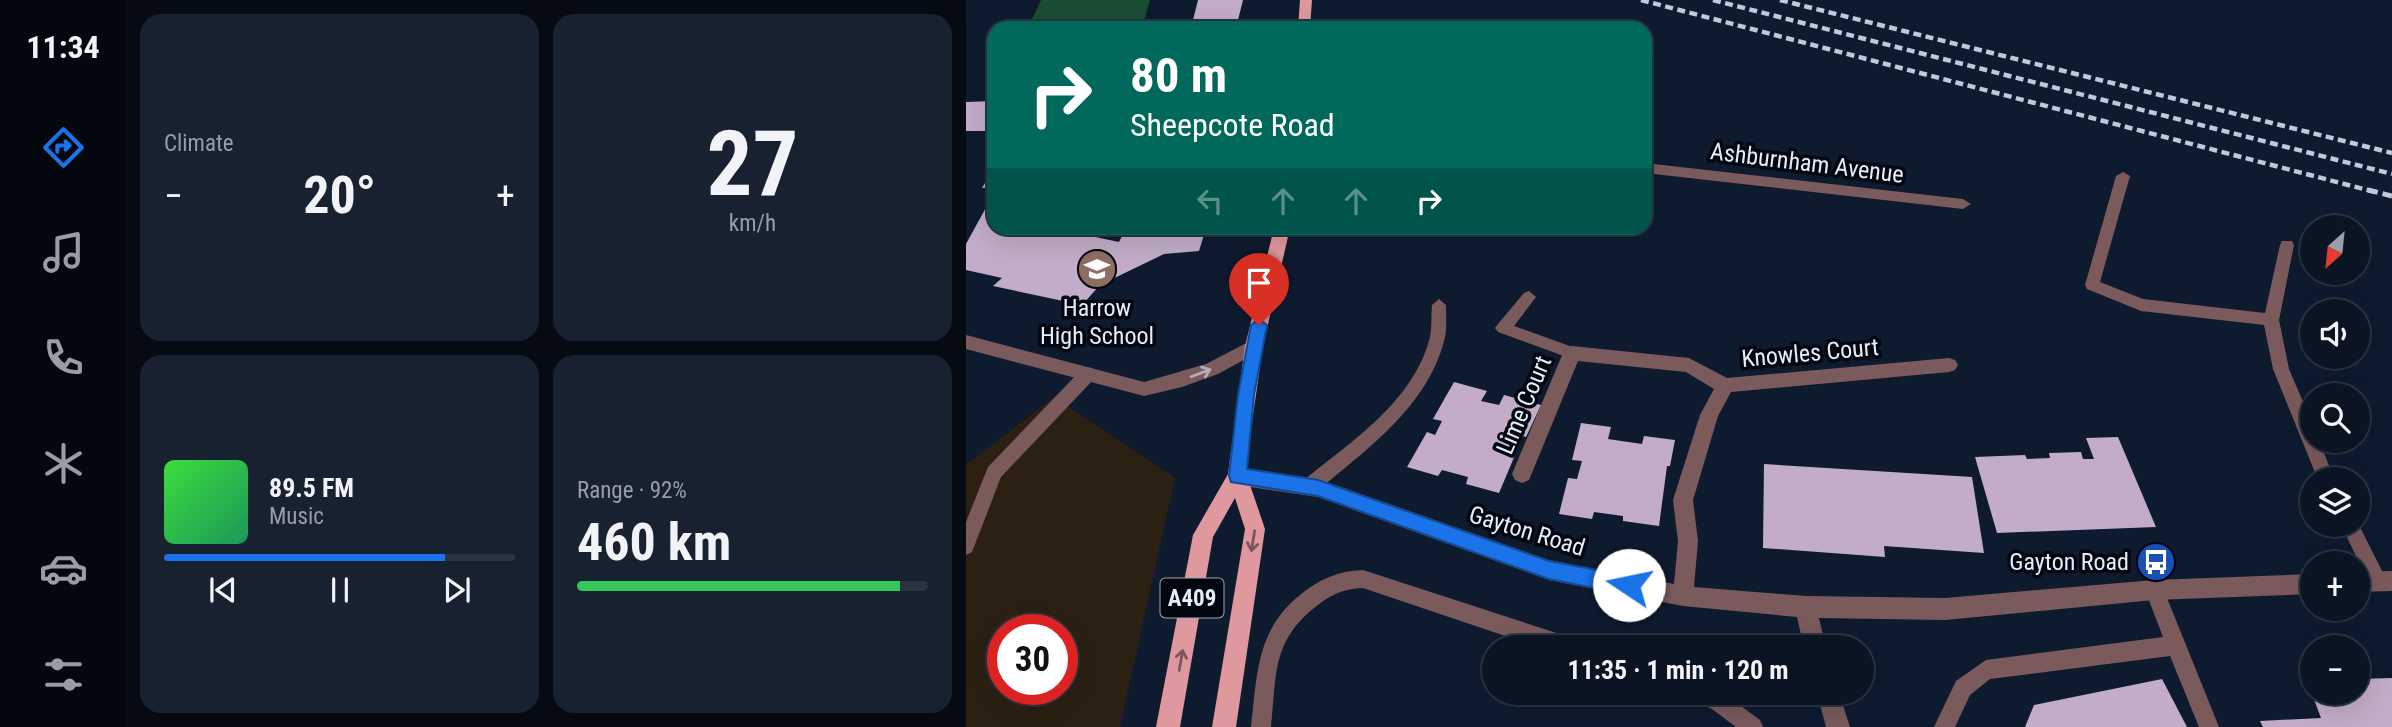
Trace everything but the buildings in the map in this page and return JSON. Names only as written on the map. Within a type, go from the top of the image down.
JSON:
[{"type":"main road","points":[[1304,21],[1306,0]]},
{"type":"main road","name":"A409","points":[[1168,727],[1203,535],[1237,476],[1254,346],[1280,235]]},
{"type":"main road","name":"A409","points":[[1224,727],[1255,530],[1237,476]]},
{"type":"street","name":"Ashburnham Avenue","points":[[1652,169],[1963,204]]},
{"type":"street","points":[[966,342],[1144,389],[1202,373],[1254,346]]},
{"type":"street","points":[[1572,354],[1689,365],[1725,386]]},
{"type":"street","name":"Lime Court","points":[[1522,474],[1572,354]]},
{"type":"street","name":"Knowles Court","points":[[1683,596],[1688,541],[1683,500],[1709,415],[1725,386],[1743,382],[1949,365]]},
{"type":"street","name":"Gayton Road","points":[[1237,476],[1310,486],[1549,570],[1683,596],[1805,607],[1945,609],[2154,590],[2300,584]]},
{"type":"street","points":[[1805,607],[1812,635]]},
{"type":"street","points":[[1832,705],[1838,727]]},
{"type":"lane","points":[[2123,176],[2092,285],[2141,306],[2271,320]]},
{"type":"lane","points":[[2287,245],[2271,320],[2281,369],[2322,467]]},
{"type":"lane","points":[[1529,297],[1503,328],[1572,354]]},
{"type":"lane","points":[[1310,486],[1403,405],[1427,372],[1441,329],[1439,305]]},
{"type":"lane","points":[[966,546],[994,472],[1088,374]]},
{"type":"lane","points":[[2356,537],[2376,581]]},
{"type":"lane","points":[[1261,727],[1270,660],[1277,636],[1287,619],[1329,583],[1343,579],[1363,579],[1533,635]]},
{"type":"lane","points":[[2154,590],[2209,727]]},
{"type":"lane","points":[[1944,727],[1963,688],[1986,670],[2176,645]]},
{"type":"lane","points":[[1724,705],[1753,727]]},
{"type":"shaded area","points":[[1054,397],[1175,478],[1120,727],[966,727],[966,465]]},
{"type":"green space","points":[[1041,0],[1150,0],[1144,21],[1031,21]]},
{"type":"railway","points":[[1641,0],[2375,192]]},
{"type":"railway","points":[[1713,0],[2392,174]]},
{"type":"railway","points":[[1780,0],[2392,153]]},
{"type":"railway","points":[[2368,190],[2392,196]]},
{"type":"place","name":"Harrow High School","points":[[1097,269]]},
{"type":"place","name":"Gayton Road","points":[[2156,562]]},
{"type":"route","points":[[1259,325],[1246,395],[1237,476],[1294,482],[1318,488],[1549,570],[1629,585]]}]
